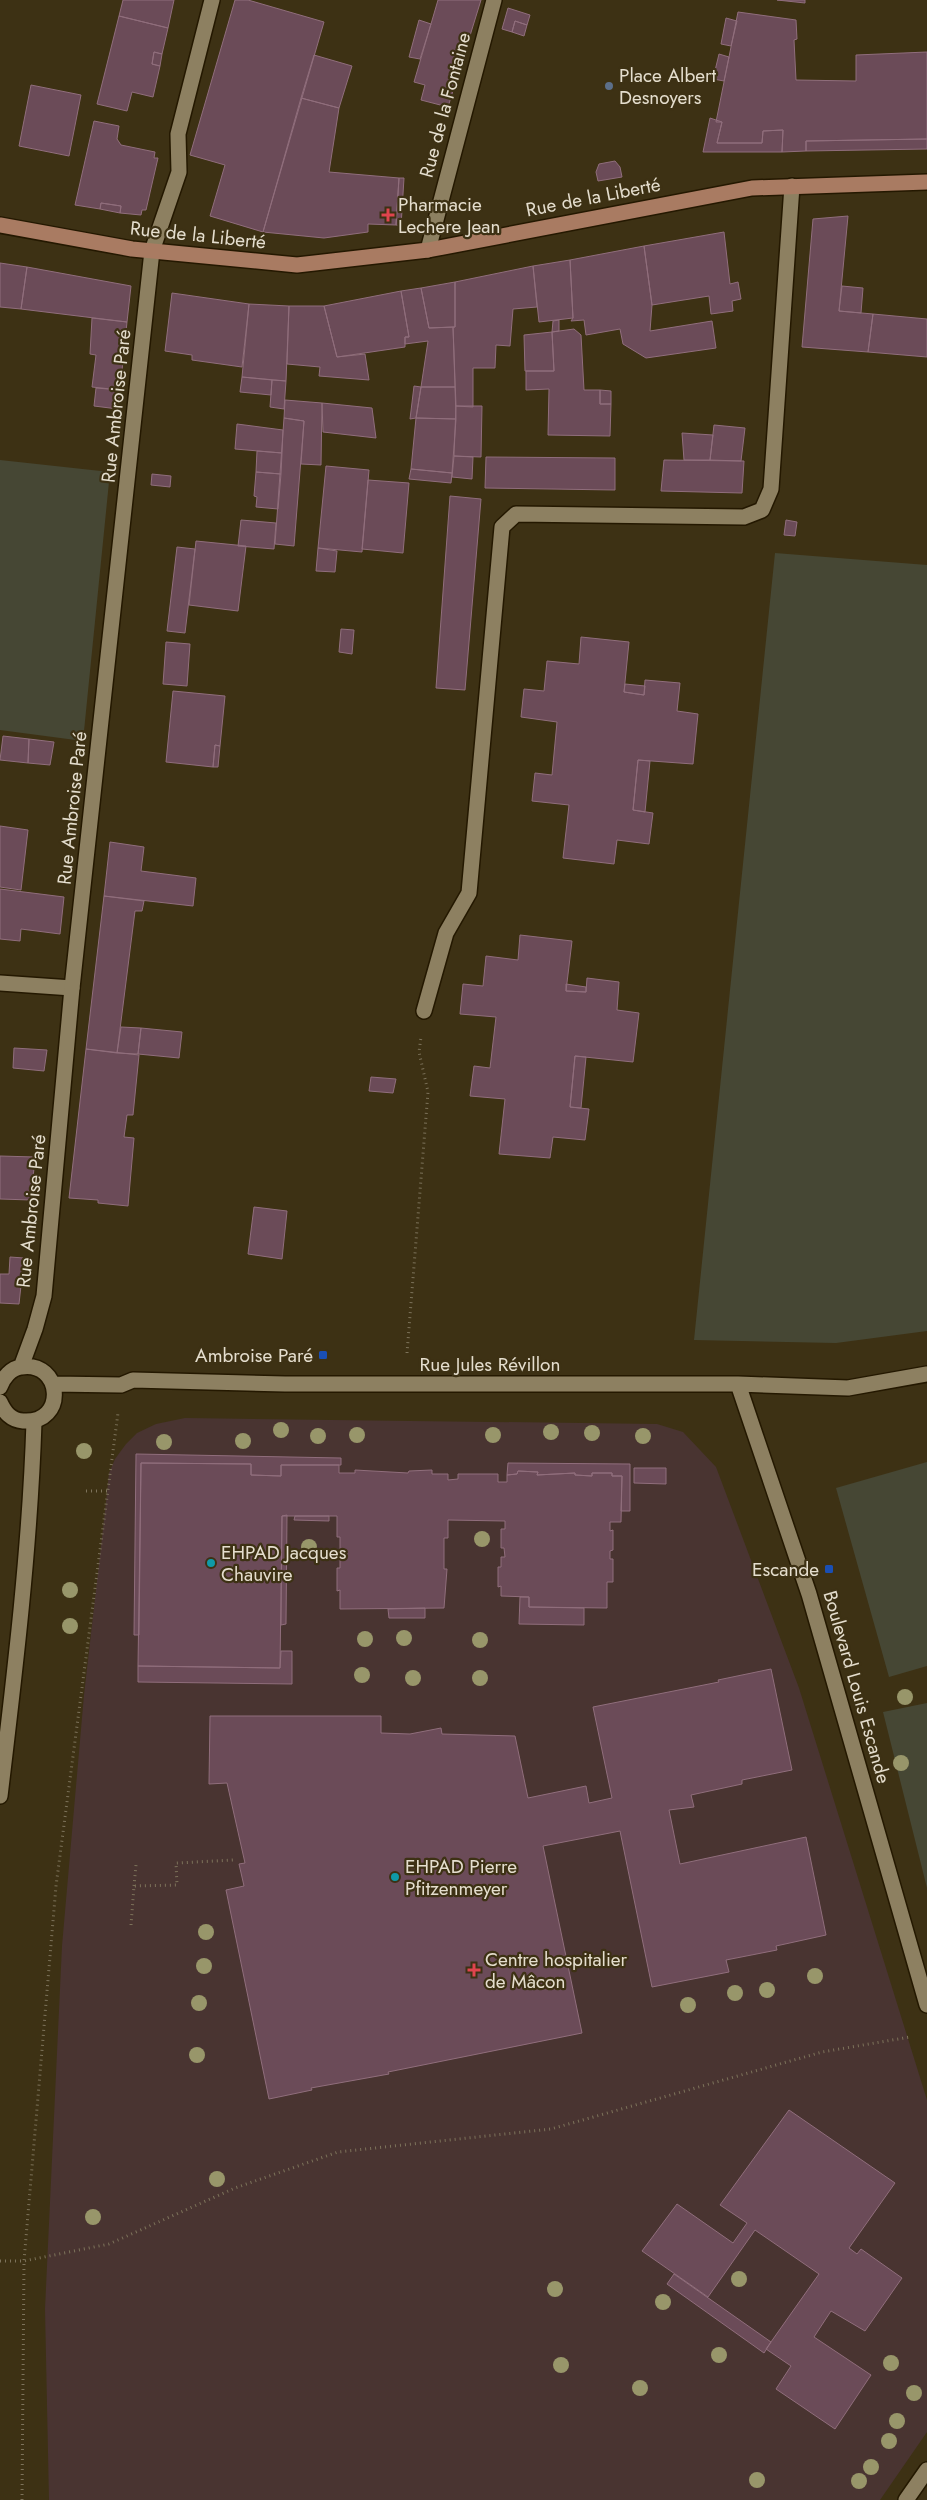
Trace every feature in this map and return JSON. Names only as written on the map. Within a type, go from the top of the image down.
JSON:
[{"type":"street","name":"Rue Ambroise Paré","points":[[21,1367],[35,1329],[44,1296],[72,988],[152,251],[179,172],[178,134],[212,0]]},
{"type":"street","name":"Rue de la Fontaine","points":[[428,250],[494,0]]},
{"type":"street","name":"Rue de la Liberté","points":[[0,225],[152,251],[297,265],[428,250],[752,188],[927,182]]},
{"type":"street","points":[[424,1011],[446,933],[469,893],[502,527],[516,514],[744,517],[762,510],[771,488],[792,186]]},
{"type":"street","points":[[0,983],[72,988]]},
{"type":"street","points":[[0,1387],[6,1375],[21,1367],[37,1368],[43,1371],[53,1384],[55,1400],[42,1418],[34,1422],[16,1420],[9,1416],[0,1402]]},
{"type":"street","name":"Rue Jules Révillon","points":[[53,1384],[121,1385],[133,1380],[294,1384],[738,1384],[848,1388],[927,1374]]},
{"type":"street","name":"Boulevard Louis Escande","points":[[738,1384],[809,1594],[927,2005]]},
{"type":"street","points":[[0,1796],[18,1645],[32,1483],[34,1422]]},
{"type":"street","points":[[906,2500],[927,2470]]},
{"type":"path","points":[[407,1353],[428,1092],[419,1052],[424,1011]]},
{"type":"path","points":[[22,2500],[24,2261],[56,1886],[118,1413]]},
{"type":"path","points":[[86,1491],[107,1491]]},
{"type":"path","points":[[134,1886],[177,1885],[176,1863],[234,1860]]},
{"type":"path","points":[[131,1925],[136,1865]]},
{"type":"path","points":[[0,2261],[24,2261],[110,2244],[235,2188],[338,2152],[551,2129],[822,2052],[910,2037]]},
{"type":"shaded area","name":"Centre hospitalier de Mâcon","points":[[185,1418],[657,1424],[683,1432],[716,1467],[799,1688],[927,2100],[927,2432],[880,2500],[49,2500],[45,2309],[62,1946],[84,1695],[109,1473],[115,1459],[137,1433],[156,1424]]},
{"type":"green space","points":[[0,460],[110,472],[83,741],[0,730]]},
{"type":"green space","points":[[775,553],[927,565],[927,1331],[836,1343],[694,1340]]},
{"type":"green space","points":[[927,1462],[927,1666],[889,1677],[836,1488]]},
{"type":"green space","points":[[927,1703],[927,1888],[883,1712]]},
{"type":"building","points":[[123,0],[174,0],[168,28],[119,16]]},
{"type":"building","points":[[235,0],[248,0],[324,22],[263,232],[210,216],[225,165],[190,155]]},
{"type":"building","points":[[438,0],[481,0],[448,107],[421,100],[425,85],[414,82]]},
{"type":"building","points":[[777,0],[805,0],[805,3]]},
{"type":"building","points":[[508,8],[530,15],[527,25],[515,21],[512,32],[502,29]]},
{"type":"building","points":[[738,12],[796,20],[797,39],[794,40],[796,80],[856,81],[856,55],[927,52],[927,139],[806,141],[806,151],[782,152],[783,130],[763,131],[762,143],[717,143],[722,122],[716,122]]},
{"type":"building","points":[[119,16],[168,28],[162,54],[154,52],[152,64],[160,66],[153,97],[132,92],[127,111],[97,104]]},
{"type":"building","points":[[726,18],[737,21],[731,46],[721,44]]},
{"type":"building","points":[[419,20],[431,24],[420,59],[409,57]]},
{"type":"building","points":[[515,21],[527,25],[524,36],[512,32]]},
{"type":"building","points":[[154,52],[162,54],[160,66],[152,64]]},
{"type":"building","points":[[719,54],[729,57],[724,81],[713,79]]},
{"type":"building","points":[[314,55],[352,66],[339,108],[301,98]]},
{"type":"building","points":[[31,85],[81,95],[69,156],[19,146]]},
{"type":"building","points":[[301,98],[339,108],[329,172],[399,178],[396,225],[368,224],[368,232],[324,238],[263,232]]},
{"type":"building","points":[[710,118],[722,122],[717,143],[762,143],[763,131],[783,130],[782,152],[703,152]]},
{"type":"building","points":[[94,121],[119,126],[117,139],[121,145],[155,152],[154,158],[158,158],[146,210],[142,210],[141,215],[120,213],[121,206],[101,203],[100,209],[75,205]]},
{"type":"building","points":[[927,139],[927,149],[806,151],[806,141]]},
{"type":"building","points":[[615,161],[620,167],[622,177],[598,181],[596,172],[599,164]]},
{"type":"building","points":[[399,178],[404,178],[401,226],[396,225]]},
{"type":"building","points":[[101,203],[121,206],[120,213],[100,209]]},
{"type":"building","points":[[848,216],[839,311],[873,314],[868,352],[802,347],[813,219]]},
{"type":"building","points":[[724,232],[730,284],[738,282],[741,299],[732,301],[733,311],[711,314],[709,296],[652,305],[644,246]]},
{"type":"building","points":[[644,246],[652,305],[650,331],[712,321],[716,348],[646,358],[623,344],[620,329],[586,335],[584,320],[571,321],[573,318],[570,260]]},
{"type":"building","points":[[570,260],[573,318],[539,322],[533,266]]},
{"type":"building","points":[[0,263],[27,267],[21,309],[0,307]]},
{"type":"building","points":[[533,266],[537,307],[513,309],[510,346],[496,345],[495,368],[473,368],[473,407],[456,406],[453,327],[455,327],[455,282]]},
{"type":"building","points":[[27,267],[131,286],[127,322],[21,309]]},
{"type":"building","points":[[455,282],[455,327],[429,328],[421,288]]},
{"type":"building","points":[[842,286],[863,288],[861,313],[839,311]]},
{"type":"building","points":[[421,288],[429,328],[453,327],[455,387],[421,387],[428,341],[405,344],[405,337],[409,337],[401,291]]},
{"type":"building","points":[[401,291],[409,337],[405,337],[405,347],[337,357],[324,306]]},
{"type":"building","points":[[172,293],[249,304],[242,367],[192,360],[192,355],[165,351]]},
{"type":"building","points":[[249,304],[289,306],[286,381],[242,377]]},
{"type":"building","points":[[289,306],[324,306],[337,357],[365,354],[369,380],[319,376],[320,367],[287,364]]},
{"type":"building","points":[[873,314],[927,319],[927,357],[868,352]]},
{"type":"building","points":[[92,318],[127,322],[120,390],[92,387],[96,355],[90,354]]},
{"type":"building","points":[[559,320],[559,331],[552,332],[553,321]]},
{"type":"building","points":[[574,329],[581,335],[584,390],[600,390],[600,404],[611,404],[610,436],[548,435],[549,389],[526,390],[526,371],[554,371],[552,332]]},
{"type":"building","points":[[552,332],[554,371],[525,371],[524,335]]},
{"type":"building","points":[[242,377],[272,380],[271,395],[240,392]]},
{"type":"building","points":[[272,380],[286,381],[284,409],[270,407]]},
{"type":"building","points":[[414,386],[421,387],[416,418],[410,419]]},
{"type":"building","points":[[421,387],[455,387],[456,419],[416,418]]},
{"type":"building","points":[[96,388],[120,390],[118,409],[94,406]]},
{"type":"building","points":[[600,390],[611,391],[611,404],[600,404]]},
{"type":"building","points":[[285,400],[322,403],[321,465],[301,464],[304,421],[284,418]]},
{"type":"building","points":[[322,403],[372,408],[376,438],[323,432]]},
{"type":"building","points":[[456,406],[482,406],[481,457],[454,456]]},
{"type":"building","points":[[284,418],[304,421],[294,546],[275,544]]},
{"type":"building","points":[[416,418],[456,419],[452,473],[411,469]]},
{"type":"building","points":[[237,424],[283,430],[282,453],[235,449]]},
{"type":"building","points":[[714,425],[745,428],[741,461],[710,460]]},
{"type":"building","points":[[682,433],[713,435],[710,460],[684,460]]},
{"type":"building","points":[[257,451],[282,453],[281,474],[256,472]]},
{"type":"building","points":[[454,456],[473,457],[472,479],[452,477]]},
{"type":"building","points":[[486,457],[615,458],[615,490],[485,488]]},
{"type":"building","points":[[664,460],[744,461],[742,493],[661,491]]},
{"type":"building","points":[[326,466],[369,470],[362,552],[318,548]]},
{"type":"building","points":[[411,469],[452,473],[451,483],[409,479]]},
{"type":"building","points":[[256,472],[281,474],[278,509],[256,507],[257,497],[254,496]]},
{"type":"building","points":[[152,474],[171,476],[170,487],[151,485]]},
{"type":"building","points":[[368,480],[409,483],[403,553],[362,549]]},
{"type":"building","points":[[450,496],[481,499],[465,690],[436,688]]},
{"type":"building","points":[[241,520],[276,523],[274,549],[238,546]]},
{"type":"building","points":[[786,520],[797,522],[795,536],[784,535]]},
{"type":"building","points":[[196,541],[246,546],[238,611],[189,605]]},
{"type":"building","points":[[177,547],[195,549],[185,633],[167,631]]},
{"type":"building","points":[[318,548],[337,551],[335,572],[316,571]]},
{"type":"building","points":[[341,629],[354,630],[352,654],[339,652]]},
{"type":"building","points":[[581,637],[629,642],[624,692],[644,695],[645,680],[680,683],[677,711],[698,714],[693,764],[638,760],[633,810],[653,813],[649,844],[617,840],[614,864],[563,858],[569,805],[532,801],[535,773],[552,775],[557,722],[521,717],[524,689],[544,691],[547,661],[579,664]]},
{"type":"building","points":[[166,642],[190,644],[187,686],[163,684]]},
{"type":"building","points":[[625,684],[645,686],[644,695],[624,692]]},
{"type":"building","points":[[173,691],[225,696],[220,746],[215,745],[213,767],[166,762]]},
{"type":"building","points":[[3,736],[29,739],[28,763],[0,760]]},
{"type":"building","points":[[29,739],[54,742],[50,765],[28,763]]},
{"type":"building","points":[[215,745],[220,746],[218,767],[213,767]]},
{"type":"building","points":[[638,760],[650,761],[645,812],[633,810]]},
{"type":"building","points":[[0,826],[28,830],[21,890],[0,887]]},
{"type":"building","points":[[110,842],[144,847],[141,871],[196,878],[193,906],[104,896]]},
{"type":"building","points":[[0,889],[64,897],[60,934],[21,929],[20,941],[0,939]]},
{"type":"building","points":[[104,896],[144,901],[142,911],[135,911],[117,1053],[86,1049]]},
{"type":"building","points":[[520,935],[572,941],[566,991],[586,992],[587,978],[619,982],[617,1010],[639,1013],[633,1062],[575,1056],[570,1107],[589,1109],[585,1140],[553,1137],[550,1158],[499,1154],[505,1099],[470,1096],[474,1066],[490,1068],[496,1017],[460,1014],[463,984],[483,986],[486,956],[518,960]]},
{"type":"building","points":[[566,984],[586,987],[586,992],[566,991]]},
{"type":"building","points":[[121,1027],[141,1028],[138,1054],[117,1053]]},
{"type":"building","points":[[141,1028],[182,1032],[179,1058],[138,1054]]},
{"type":"building","points":[[14,1048],[47,1050],[44,1071],[13,1068]]},
{"type":"building","points":[[86,1049],[139,1055],[133,1115],[127,1115],[124,1137],[134,1138],[128,1206],[98,1203],[98,1200],[69,1198]]},
{"type":"building","points":[[575,1056],[586,1057],[581,1108],[570,1107]]},
{"type":"building","points":[[371,1077],[396,1079],[393,1093],[369,1091]]},
{"type":"building","points":[[0,1156],[35,1157],[31,1200],[0,1199]]},
{"type":"building","points":[[254,1207],[287,1211],[282,1259],[248,1254]]},
{"type":"building","points":[[10,1257],[24,1258],[19,1304],[0,1303],[0,1274],[9,1274]]},
{"type":"building","points":[[136,1454],[341,1458],[341,1465],[281,1465],[281,1476],[251,1475],[251,1464],[141,1463],[139,1635],[134,1635]]},
{"type":"building","name":"EHPAD Jacques Chauvire","points":[[141,1463],[251,1464],[251,1475],[281,1476],[281,1465],[339,1465],[339,1473],[355,1473],[355,1470],[408,1473],[409,1471],[432,1470],[432,1474],[448,1474],[448,1480],[458,1479],[458,1474],[498,1474],[498,1482],[507,1482],[507,1475],[517,1474],[518,1471],[538,1472],[537,1475],[575,1473],[575,1475],[592,1476],[592,1473],[612,1473],[612,1476],[622,1476],[621,1522],[610,1522],[610,1531],[613,1530],[613,1550],[610,1551],[610,1559],[613,1559],[613,1582],[607,1582],[607,1608],[529,1607],[529,1597],[501,1596],[501,1586],[498,1587],[498,1567],[501,1567],[501,1557],[505,1557],[504,1548],[501,1548],[501,1529],[505,1529],[505,1521],[448,1520],[448,1538],[444,1538],[444,1569],[447,1569],[444,1608],[340,1609],[340,1590],[337,1591],[337,1568],[340,1568],[340,1537],[337,1537],[337,1516],[282,1516],[280,1668],[138,1666]]},
{"type":"building","points":[[508,1463],[630,1464],[630,1511],[621,1511],[622,1476],[612,1476],[612,1473],[592,1473],[592,1476],[575,1475],[575,1473],[537,1475],[538,1472],[518,1471],[517,1474],[507,1475]]},
{"type":"building","points":[[634,1468],[666,1468],[666,1484],[634,1483]]},
{"type":"building","points":[[287,1515],[286,1624],[281,1625],[282,1516]]},
{"type":"building","points":[[295,1516],[329,1516],[329,1521],[294,1520]]},
{"type":"building","points":[[520,1597],[529,1597],[529,1607],[584,1608],[584,1625],[519,1624]]},
{"type":"building","points":[[425,1608],[425,1618],[389,1618],[388,1609]]},
{"type":"building","points":[[281,1651],[292,1651],[292,1684],[138,1682],[138,1666],[280,1668]]},
{"type":"building","name":"EHPAD Pierre Pfitzenmeyer","points":[[771,1669],[792,1770],[742,1780],[742,1784],[691,1795],[694,1807],[669,1810],[680,1864],[806,1837],[826,1935],[776,1946],[777,1950],[726,1960],[729,1972],[652,1987],[620,1831],[543,1846],[582,2033],[388,2072],[389,2074],[311,2088],[312,2090],[269,2099],[226,1890],[244,1886],[239,1864],[245,1863],[227,1783],[209,1784],[210,1716],[381,1716],[381,1733],[410,1734],[441,1728],[442,1734],[515,1736],[528,1798],[586,1786],[589,1803],[612,1798],[593,1707],[719,1682],[718,1680]]},
{"type":"building","points":[[789,2110],[895,2183],[849,2248],[857,2254],[861,2249],[902,2278],[865,2331],[831,2311],[814,2337],[871,2375],[835,2429],[776,2389],[791,2366],[766,2349],[819,2274],[755,2230],[708,2297],[642,2251],[677,2204],[733,2243],[747,2223],[720,2205]]},
{"type":"building","points":[[674,2274],[771,2342],[764,2353],[667,2284]]},
{"type":"place","name":"Place Albert Desnoyers","points":[[609,86]]},
{"type":"place","name":"Pharmacie Lechere Jean","points":[[388,215]]},
{"type":"place","name":"Ambroise Paré","points":[[323,1355]]},
{"type":"place","name":"EHPAD Jacques Chauvire","points":[[211,1563]]},
{"type":"place","name":"Escande","points":[[829,1569]]},
{"type":"place","name":"EHPAD Pierre Pfitzenmeyer","points":[[395,1877]]},
{"type":"place","name":"Centre hospitalier de Mâcon","points":[[474,1970]]}]
